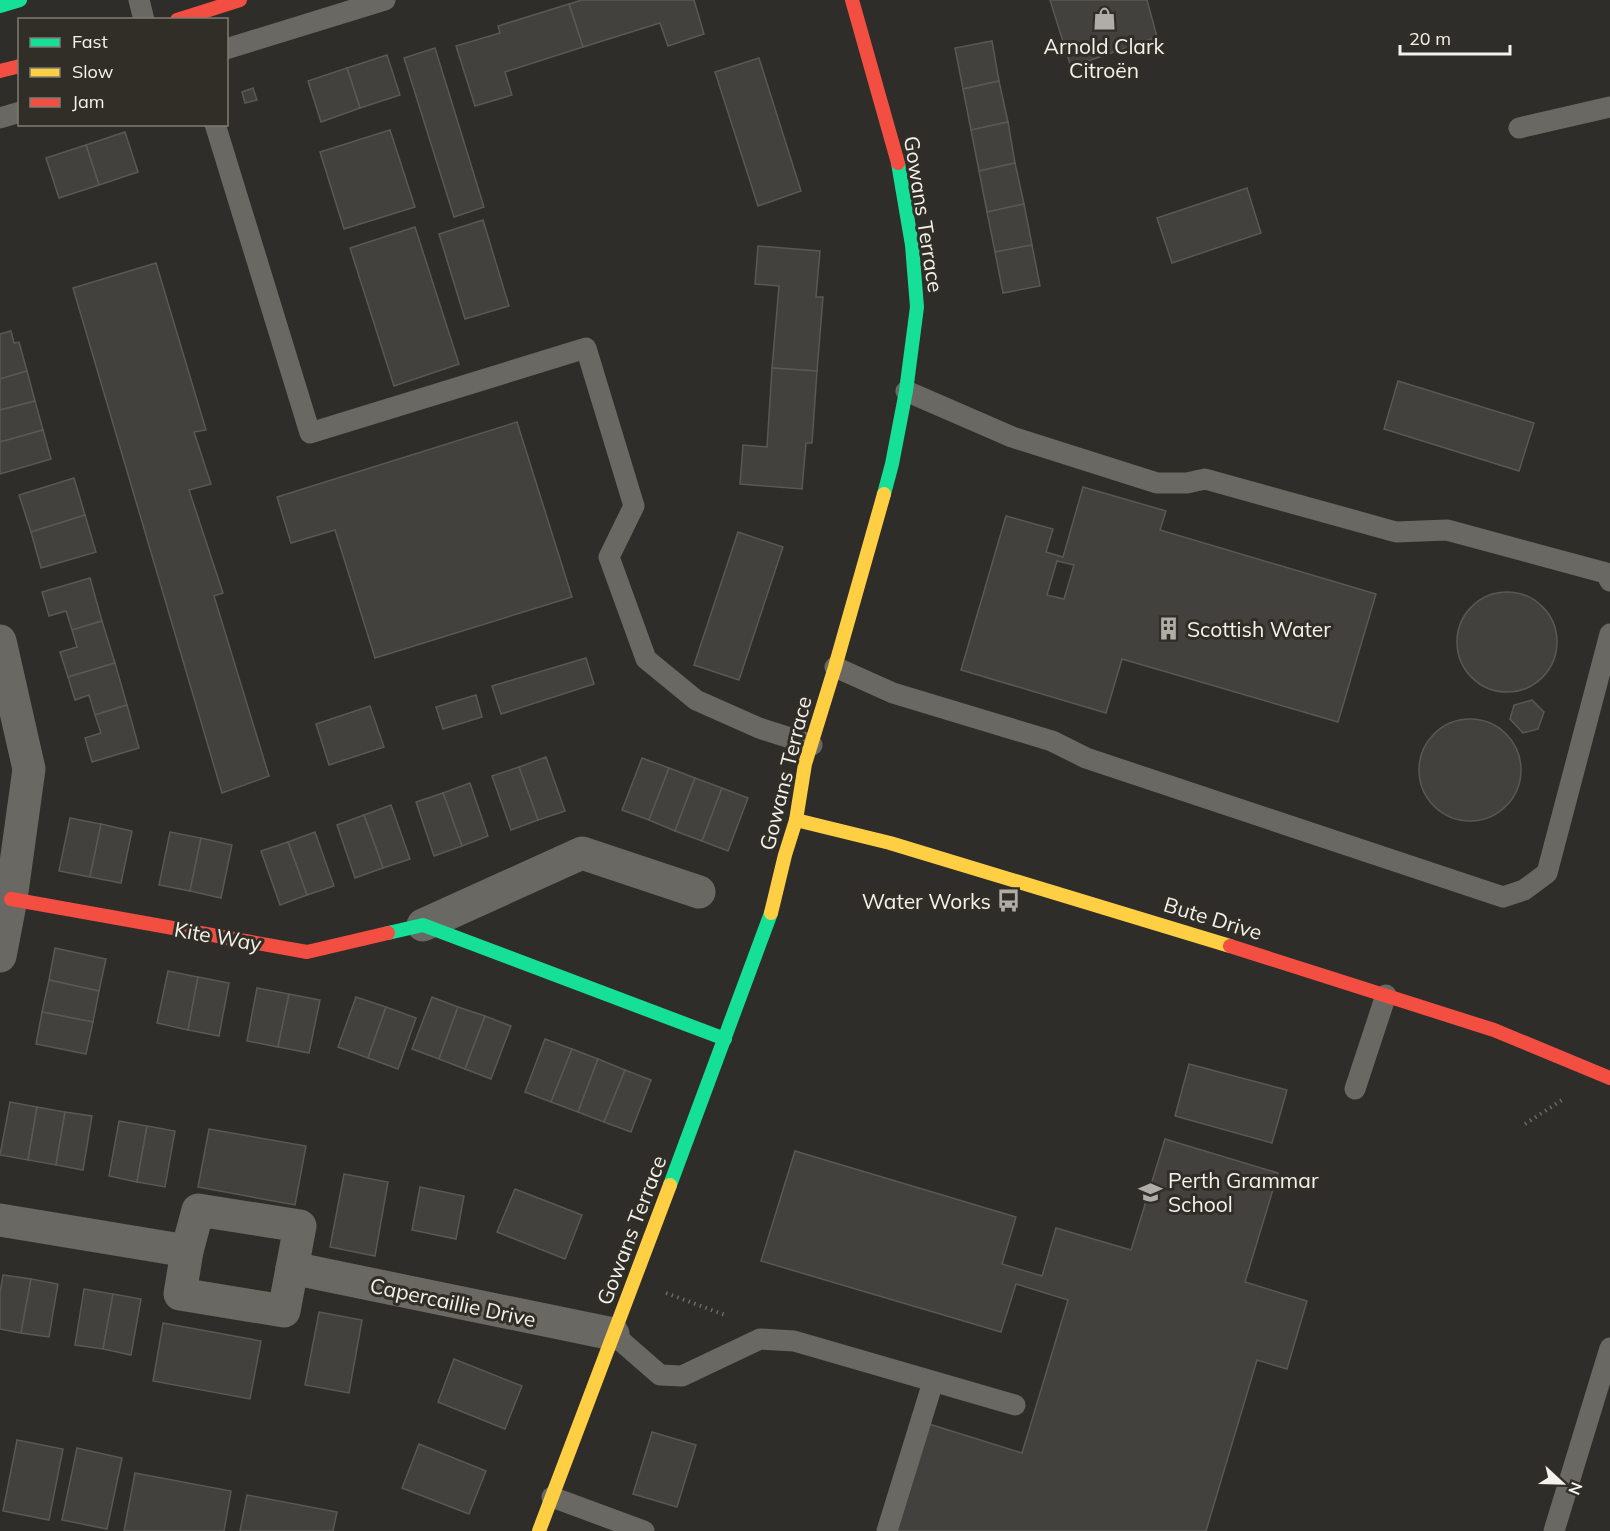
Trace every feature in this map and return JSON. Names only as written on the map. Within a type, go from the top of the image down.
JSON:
[{"type":"street","points":[[0,6],[20,0]]},
{"type":"street","points":[[184,18],[240,0]]},
{"type":"street","name":"Gowans Terrace","points":[[539,1531],[635,1281],[773,908],[796,820],[805,764],[892,464],[906,391],[917,307],[912,245],[897,157],[852,0]]},
{"type":"street","points":[[0,71],[18,66]]},
{"type":"street","points":[[0,641],[30,769],[11,899],[0,956]]},
{"type":"street","name":"Bute Drive","points":[[796,820],[890,843],[1288,963],[1494,1030],[1610,1078]]},
{"type":"street","name":"Kite Way","points":[[11,899],[307,952],[423,925],[582,853],[699,892]]},
{"type":"street","points":[[423,925],[725,1039]]},
{"type":"street","points":[[198,1210],[300,1226],[284,1311],[180,1294],[187,1251],[198,1210]]},
{"type":"street","points":[[0,1220],[187,1251]]},
{"type":"street","name":"Capercaillie Drive","points":[[292,1268],[614,1334]]},
{"type":"lane","points":[[139,0],[144,18]]},
{"type":"lane","points":[[228,48],[385,0]]},
{"type":"lane","points":[[1519,128],[1610,107]]},
{"type":"lane","points":[[0,118],[18,113]]},
{"type":"lane","points":[[216,126],[310,434],[586,348],[634,506],[609,557],[646,659],[696,700],[759,728],[812,745]]},
{"type":"lane","points":[[906,391],[1012,436],[1157,483],[1187,483],[1205,479],[1396,532],[1447,530],[1606,573],[1610,581]]},
{"type":"lane","points":[[835,667],[893,693],[1052,741],[1086,758],[1503,897],[1524,890],[1547,873],[1610,634]]},
{"type":"lane","points":[[1355,1089],[1386,995]]},
{"type":"lane","points":[[614,1334],[660,1375],[682,1376],[760,1339],[794,1341],[1015,1405]]},
{"type":"lane","points":[[1554,1531],[1610,1348]]},
{"type":"lane","points":[[887,1531],[933,1382]]},
{"type":"lane","points":[[552,1497],[644,1531]]},
{"type":"path","points":[[635,1281],[725,1315]]},
{"type":"building","points":[[582,0],[694,0],[704,34],[668,46],[660,23],[583,47],[569,4]]},
{"type":"building","name":"Arnold Clark Citroën","points":[[1050,0],[1147,0],[1157,37],[1071,67]]},
{"type":"building","points":[[569,4],[583,47],[505,72],[512,95],[475,106],[456,46],[500,33],[498,26]]},
{"type":"building","points":[[992,41],[999,81],[963,89],[955,48]]},
{"type":"building","points":[[435,48],[484,207],[454,217],[404,58]]},
{"type":"building","points":[[387,55],[400,95],[360,108],[347,68]]},
{"type":"building","points":[[759,58],[801,191],[758,206],[715,72]]},
{"type":"building","points":[[347,68],[360,108],[321,122],[308,81]]},
{"type":"building","points":[[999,81],[1008,122],[971,130],[963,89]]},
{"type":"building","points":[[253,88],[257,100],[245,103],[242,92]]},
{"type":"building","points":[[1008,122],[1015,163],[979,171],[971,130]]},
{"type":"building","points":[[390,130],[415,207],[344,229],[320,152]]},
{"type":"building","points":[[125,132],[138,172],[99,185],[86,145]]},
{"type":"building","points":[[86,145],[99,185],[59,198],[46,158]]},
{"type":"building","points":[[1015,163],[1024,204],[987,212],[979,171]]},
{"type":"building","points":[[1247,188],[1261,233],[1172,263],[1157,218]]},
{"type":"building","points":[[1024,204],[1032,245],[995,252],[987,212]]},
{"type":"building","points":[[483,220],[509,306],[465,319],[439,234]]},
{"type":"building","points":[[415,227],[459,364],[394,386],[350,248]]},
{"type":"building","points":[[1032,245],[1040,286],[1003,293],[995,252]]},
{"type":"building","points":[[758,246],[820,251],[816,297],[823,297],[817,371],[772,368],[779,286],[755,284]]},
{"type":"building","points":[[156,263],[206,430],[194,432],[211,484],[189,490],[223,593],[214,596],[269,776],[222,793],[73,288]]},
{"type":"building","points":[[11,331],[14,343],[19,342],[27,371],[0,379],[0,334]]},
{"type":"building","points":[[772,368],[817,371],[812,443],[806,443],[802,489],[740,484],[743,445],[767,447]]},
{"type":"building","points":[[27,371],[35,401],[0,410],[0,379]]},
{"type":"building","points":[[1398,381],[1534,423],[1519,471],[1384,429]]},
{"type":"building","points":[[35,401],[43,430],[0,442],[0,410]]},
{"type":"building","points":[[517,422],[572,597],[375,658],[335,530],[291,543],[277,497]]},
{"type":"building","points":[[43,430],[51,459],[0,474],[0,442]]},
{"type":"building","points":[[74,478],[85,515],[31,532],[19,495]]},
{"type":"building","name":"Scottish Water","points":[[1083,487],[1166,511],[1160,530],[1376,594],[1338,722],[1122,659],[1106,713],[961,670],[1006,516],[1053,529],[1046,552],[1063,557]],"holes":[[[1057,561],[1074,565],[1064,599],[1047,595]]]},
{"type":"building","points":[[85,515],[96,552],[41,568],[31,532]]},
{"type":"building","points":[[738,532],[783,547],[739,680],[694,665]]},
{"type":"building","points":[[90,578],[102,621],[72,630],[66,611],[49,616],[42,592]]},
{"type":"building","points":[[1497,592],[1517,592],[1543,606],[1554,623],[1557,642],[1554,661],[1543,678],[1517,692],[1497,692],[1479,684],[1465,670],[1457,652],[1457,632],[1465,614],[1479,600]]},
{"type":"building","points":[[102,621],[115,663],[68,677],[60,652],[77,647],[72,630]]},
{"type":"building","points":[[586,658],[594,684],[501,714],[492,686]]},
{"type":"building","points":[[115,663],[127,705],[95,715],[89,695],[75,700],[68,677]]},
{"type":"building","points":[[476,695],[482,717],[443,729],[436,707]]},
{"type":"building","points":[[1532,700],[1544,712],[1538,729],[1523,733],[1510,719],[1514,705]]},
{"type":"building","points":[[127,705],[139,748],[92,762],[85,738],[101,733],[95,715]]},
{"type":"building","points":[[370,706],[384,747],[329,765],[316,724]]},
{"type":"building","points":[[1470,719],[1490,723],[1506,734],[1517,750],[1521,770],[1517,790],[1506,806],[1490,817],[1470,821],[1450,817],[1434,806],[1423,790],[1419,770],[1423,750],[1434,734],[1450,723]]},
{"type":"building","points":[[546,757],[565,811],[538,820],[519,767]]},
{"type":"building","points":[[642,758],[669,768],[649,820],[622,810]]},
{"type":"building","points":[[519,767],[538,820],[511,830],[492,776]]},
{"type":"building","points":[[669,768],[695,778],[675,831],[649,820]]},
{"type":"building","points":[[695,778],[722,788],[702,841],[675,831]]},
{"type":"building","points":[[470,783],[488,836],[462,846],[443,793]]},
{"type":"building","points":[[722,788],[748,798],[728,851],[702,841]]},
{"type":"building","points":[[443,793],[462,846],[434,856],[416,802]]},
{"type":"building","points":[[391,805],[410,859],[383,868],[364,815]]},
{"type":"building","points":[[364,815],[383,868],[355,878],[337,825]]},
{"type":"building","points":[[70,818],[101,824],[90,877],[59,871]]},
{"type":"building","points":[[101,824],[132,831],[121,883],[90,877]]},
{"type":"building","points":[[170,832],[201,838],[190,891],[159,885]]},
{"type":"building","points":[[315,832],[334,886],[307,895],[288,842]]},
{"type":"building","points":[[201,838],[232,845],[221,898],[190,891]]},
{"type":"building","points":[[288,842],[307,895],[280,905],[261,851]]},
{"type":"building","points":[[55,948],[106,959],[99,991],[49,980]]},
{"type":"building","points":[[168,971],[198,977],[188,1030],[157,1023]]},
{"type":"building","points":[[198,977],[229,983],[219,1036],[188,1030]]},
{"type":"building","points":[[49,980],[99,991],[93,1022],[42,1012]]},
{"type":"building","points":[[257,988],[289,994],[278,1047],[247,1041]]},
{"type":"building","points":[[289,994],[320,1000],[309,1053],[278,1047]]},
{"type":"building","points":[[356,997],[386,1007],[368,1058],[338,1047]]},
{"type":"building","points":[[432,997],[458,1007],[439,1059],[412,1049]]},
{"type":"building","points":[[386,1007],[416,1018],[398,1069],[368,1058]]},
{"type":"building","points":[[458,1007],[485,1016],[465,1069],[439,1059]]},
{"type":"building","points":[[42,1012],[93,1022],[86,1054],[36,1044]]},
{"type":"building","points":[[485,1016],[511,1026],[491,1079],[465,1069]]},
{"type":"building","points":[[545,1039],[572,1049],[551,1102],[525,1092]]},
{"type":"building","points":[[572,1049],[598,1059],[578,1112],[551,1102]]},
{"type":"building","points":[[598,1059],[625,1070],[604,1122],[578,1112]]},
{"type":"building","points":[[1189,1064],[1287,1090],[1272,1143],[1175,1116]]},
{"type":"building","points":[[625,1070],[651,1080],[631,1132],[604,1122]]},
{"type":"building","points":[[10,1102],[37,1107],[28,1160],[0,1155]]},
{"type":"building","points":[[37,1107],[65,1112],[56,1165],[28,1160]]},
{"type":"building","points":[[65,1112],[92,1116],[83,1170],[56,1165]]},
{"type":"building","points":[[119,1121],[147,1126],[137,1182],[109,1176]]},
{"type":"building","points":[[147,1126],[175,1131],[165,1187],[137,1182]]},
{"type":"building","points":[[209,1129],[306,1146],[295,1205],[198,1187]]},
{"type":"building","points":[[1165,1139],[1278,1173],[1245,1282],[1307,1301],[1287,1369],[1257,1360],[1206,1531],[896,1531],[929,1424],[1022,1453],[1068,1300],[1016,1284],[1001,1332],[761,1261],[795,1151],[1016,1217],[1002,1264],[1042,1276],[1056,1228],[1131,1250]]},
{"type":"building","points":[[344,1174],[388,1182],[375,1256],[330,1247]]},
{"type":"building","points":[[420,1187],[464,1196],[456,1239],[412,1230]]},
{"type":"building","points":[[515,1189],[582,1215],[565,1259],[497,1232]]},
{"type":"building","points":[[3,1275],[31,1279],[21,1333],[0,1329],[0,1292]]},
{"type":"building","points":[[31,1279],[58,1284],[49,1337],[21,1333]]},
{"type":"building","points":[[84,1289],[113,1294],[103,1349],[75,1345]]},
{"type":"building","points":[[113,1294],[141,1299],[131,1355],[103,1349]]},
{"type":"building","points":[[319,1312],[362,1320],[349,1393],[305,1385]]},
{"type":"building","points":[[163,1323],[261,1341],[250,1399],[153,1381]]},
{"type":"building","points":[[454,1359],[522,1386],[505,1429],[438,1402]]},
{"type":"building","points":[[652,1432],[696,1445],[677,1507],[633,1494]]},
{"type":"building","points":[[17,1440],[63,1449],[49,1520],[3,1511]]},
{"type":"building","points":[[419,1444],[486,1471],[469,1514],[402,1488]]},
{"type":"building","points":[[77,1448],[122,1458],[107,1529],[62,1520]]},
{"type":"building","points":[[135,1473],[231,1491],[224,1531],[124,1531]]},
{"type":"building","points":[[247,1495],[337,1512],[333,1531],[240,1531]]},
{"type":"traffic: fast","points":[[0,6],[20,0]]},
{"type":"traffic: fast","points":[[884,494],[906,391],[917,307],[912,245],[898,163]]},
{"type":"traffic: fast","points":[[670,1185],[771,913]]},
{"type":"traffic: fast","points":[[388,933],[423,925],[725,1039]]},
{"type":"traffic: slow","points":[[771,913],[796,820],[805,764],[884,494]]},
{"type":"traffic: slow","points":[[796,820],[890,843],[1230,946]]},
{"type":"traffic: slow","points":[[539,1531],[670,1185]]},
{"type":"traffic: jam","points":[[183,18],[240,0]]},
{"type":"traffic: jam","points":[[852,0],[898,163]]},
{"type":"traffic: jam","points":[[0,71],[18,66]]},
{"type":"traffic: jam","points":[[11,899],[307,952],[388,933]]},
{"type":"traffic: jam","points":[[1230,946],[1494,1030],[1610,1078]]},
{"type":"place","name":"Arnold Clark Citroën","points":[[1104,18]]},
{"type":"place","name":"Scottish Water","points":[[1169,629]]},
{"type":"place","name":"Water Works","points":[[1009,901]]},
{"type":"place","name":"Perth Grammar School","points":[[1150,1192]]}]
